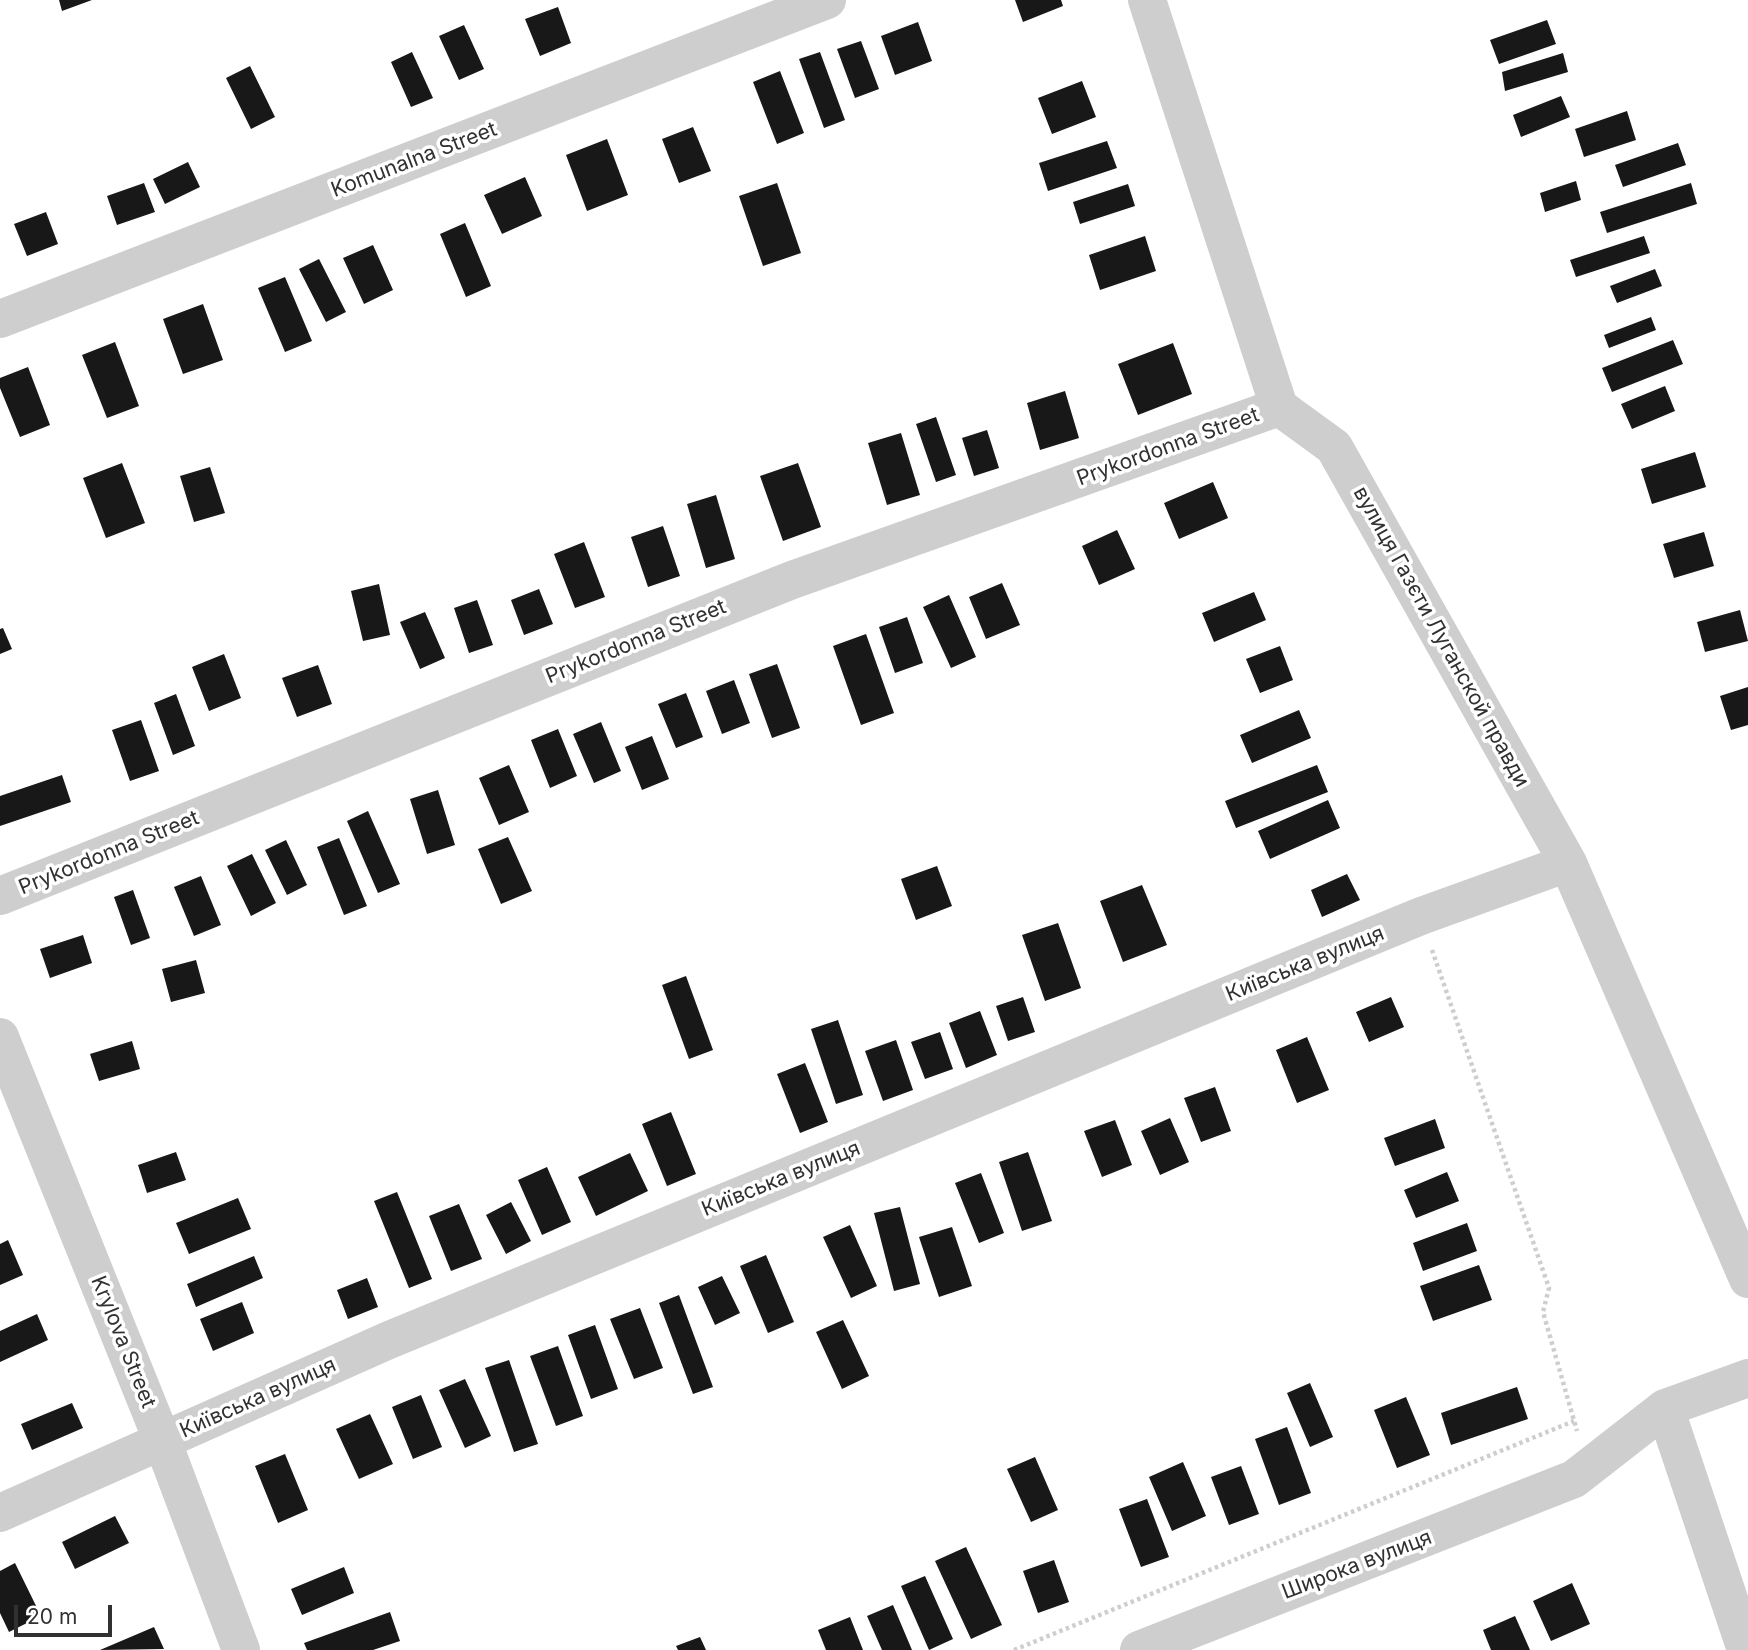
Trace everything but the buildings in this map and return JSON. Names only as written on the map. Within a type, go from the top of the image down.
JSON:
[{"type":"street","name":"Komunalna Street","points":[[0,319],[827,0]]},
{"type":"street","points":[[1147,0],[1279,407]]},
{"type":"street","name":"вулиця Газєти Луганской правди","points":[[1279,407],[1334,447],[1568,863],[1748,1279]]},
{"type":"street","name":"Prykordonna Street","points":[[0,896],[792,580],[1279,407]]},
{"type":"street","name":"Київська вулиця","points":[[0,1513],[388,1340],[1421,916],[1568,863]]},
{"type":"street","name":"Krylova Street","points":[[0,1037],[162,1440],[241,1650]]},
{"type":"street","name":"Широка вулиця","points":[[1139,1650],[1581,1474],[1665,1408],[1748,1378]]},
{"type":"street","points":[[1665,1408],[1746,1650]]},
{"type":"path","points":[[1421,916],[1549,1288],[1543,1312],[1574,1421],[1581,1474]]},
{"type":"path","points":[[1014,1650],[1574,1421]]}]
